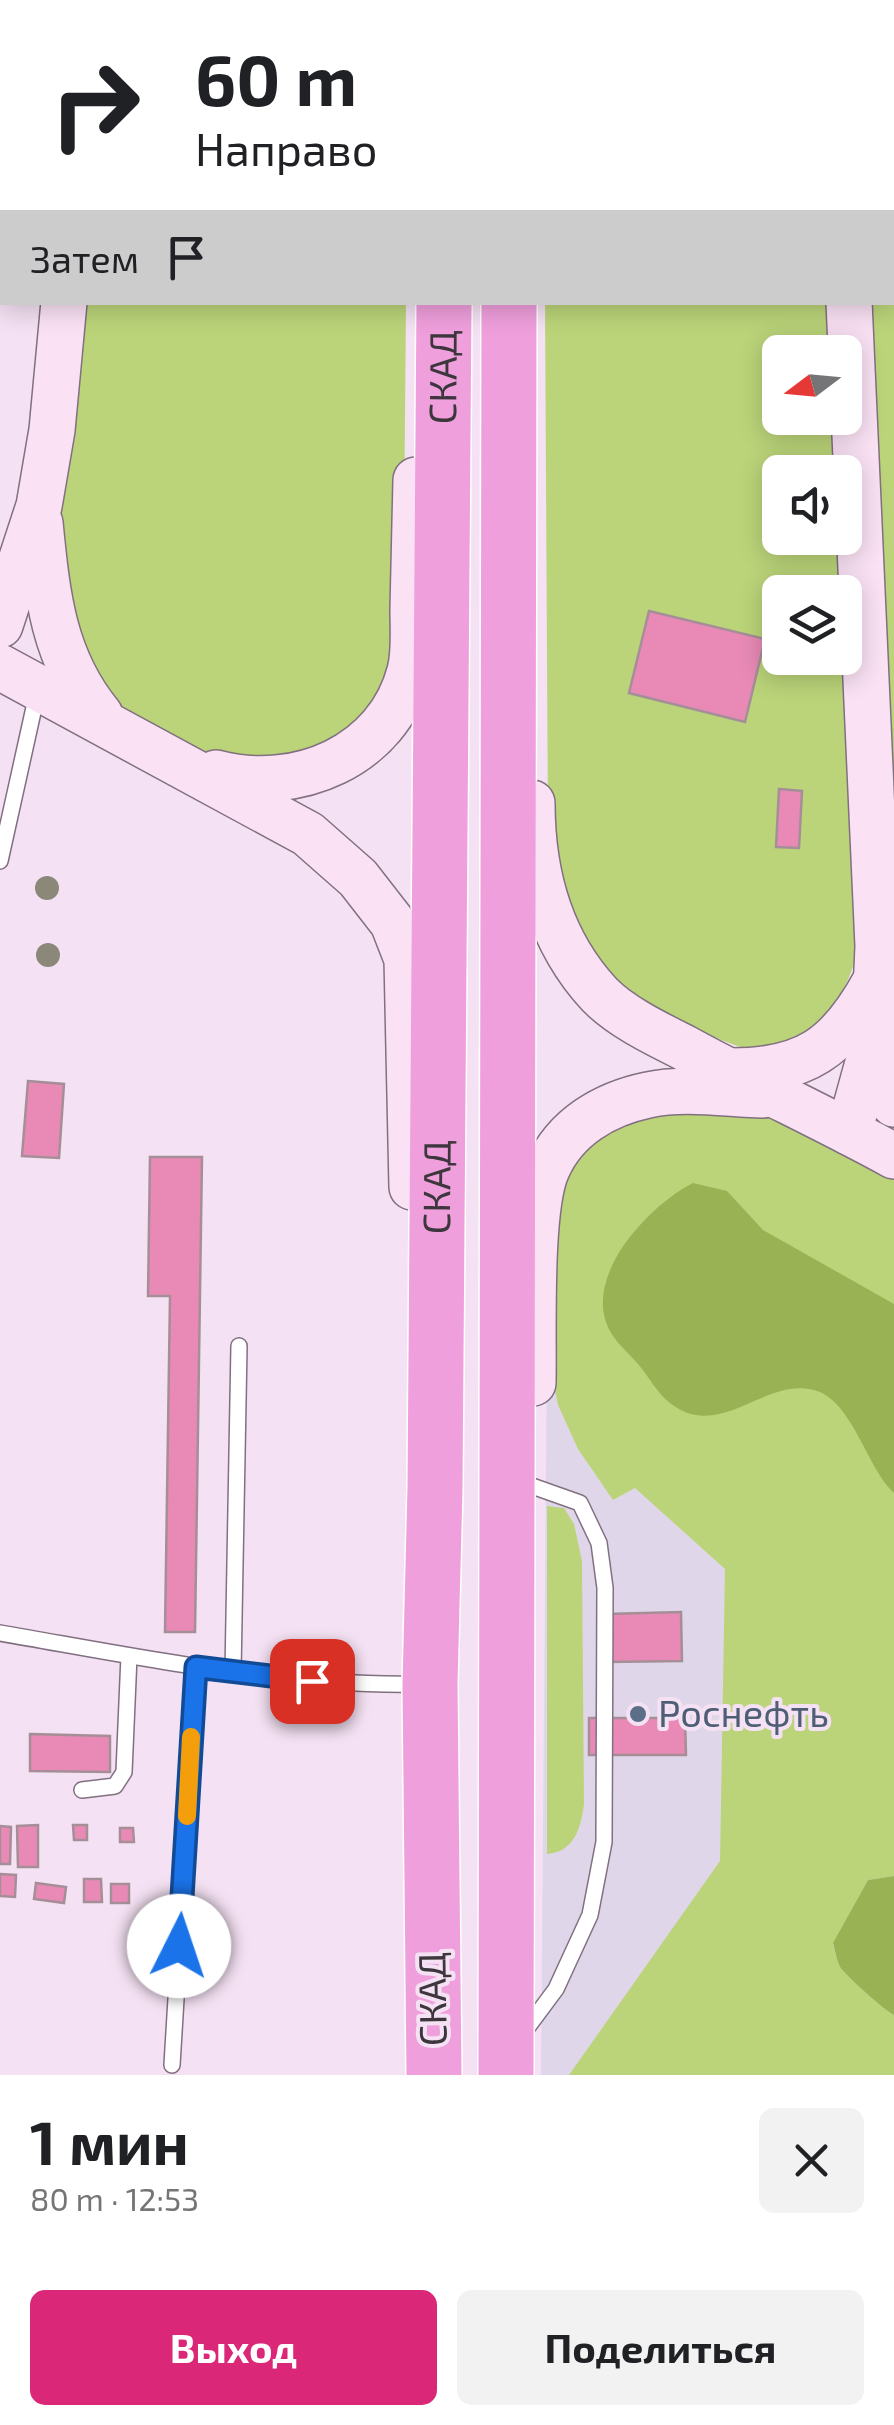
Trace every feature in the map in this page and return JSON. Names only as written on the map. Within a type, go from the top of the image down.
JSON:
[{"type":"highway","name":"СКАД","points":[[434,2075],[430,1684],[435,1488],[441,305]]},
{"type":"highway","name":"СКАД","points":[[507,2065],[511,305]]},
{"type":"main road","points":[[0,625],[39,506],[52,430],[64,305]]},
{"type":"main road","points":[[185,766],[255,780],[308,775],[338,762],[386,717],[410,672],[418,382],[440,305]]},
{"type":"main road","points":[[511,305],[534,456],[532,847],[543,897],[566,948],[600,995],[650,1030],[894,1156]]},
{"type":"main road","points":[[849,305],[877,978],[874,1041],[849,1132]]},
{"type":"main road","points":[[0,546],[39,506]]},
{"type":"main road","points":[[39,506],[48,600],[61,653],[76,686],[107,724]]},
{"type":"main road","points":[[19,677],[308,834],[358,878],[393,923],[407,960],[416,1357],[435,1488]]},
{"type":"main road","points":[[726,1071],[760,1071],[794,1064],[824,1049],[853,1023],[877,978]]},
{"type":"main road","points":[[874,1041],[894,1104]]},
{"type":"main road","points":[[510,1479],[532,1392],[538,1202],[547,1168],[577,1126],[610,1105],[652,1094],[775,1095]]},
{"type":"lane","points":[[0,861],[19,677]]},
{"type":"lane","points":[[233,1672],[239,1346]]},
{"type":"lane","points":[[507,2065],[556,1989],[590,1915],[604,1842],[605,1588],[599,1543],[580,1503],[510,1479]]},
{"type":"lane","points":[[0,1634],[196,1667],[352,1686],[430,1684]]},
{"type":"lane","points":[[82,1790],[115,1786],[124,1772],[129,1656]]},
{"type":"lane","points":[[172,2065],[196,1667]]},
{"type":"shaded area","name":"Роснефть","points":[[547,1348],[737,1564],[729,1864],[591,2075],[541,2075]]},
{"type":"green space","points":[[81,305],[406,305],[403,643],[399,669],[334,751],[216,760],[119,713],[87,674],[57,549]]},
{"type":"green space","points":[[545,305],[894,305],[894,967],[857,954],[838,998],[810,1030],[784,1051],[745,1049],[662,1017],[615,988],[580,949],[548,832]]},
{"type":"green space","points":[[640,1107],[761,1112],[894,1171],[894,1876],[868,1880],[833,1944],[843,1971],[894,2015],[894,2075],[569,2075],[720,1861],[725,1569],[635,1488],[613,1500],[578,1449],[558,1405],[547,1348],[551,1204],[582,1141]]},
{"type":"green space","points":[[693,1183],[727,1191],[763,1230],[894,1304],[894,1493],[850,1422],[830,1398],[800,1388],[783,1390],[718,1414],[685,1412],[663,1397],[612,1334],[603,1302],[606,1281],[615,1261],[642,1222]]},
{"type":"green space","points":[[547,1506],[564,1508],[574,1524],[582,1561],[584,1804],[581,1822],[570,1844],[547,1854]]},
{"type":"green space","points":[[894,1876],[894,2015],[843,1971],[833,1943],[868,1880]]},
{"type":"building","points":[[649,611],[762,638],[745,722],[629,693]]},
{"type":"building","points":[[779,789],[802,791],[799,848],[776,847]]},
{"type":"building","points":[[28,1081],[64,1084],[59,1158],[22,1156]]},
{"type":"building","points":[[150,1157],[202,1157],[195,1632],[165,1632],[170,1296],[148,1296]]},
{"type":"building","points":[[681,1612],[682,1661],[607,1662],[606,1614]]},
{"type":"building","points":[[589,1718],[685,1718],[686,1755],[589,1755]]},
{"type":"building","points":[[30,1734],[110,1736],[110,1772],[30,1771]]},
{"type":"building","points":[[38,1825],[38,1867],[18,1867],[17,1826]]},
{"type":"building","points":[[73,1825],[87,1825],[87,1840],[74,1840]]},
{"type":"building","points":[[0,1826],[11,1827],[10,1864],[0,1864]]},
{"type":"building","points":[[120,1828],[133,1828],[134,1842],[120,1842]]},
{"type":"building","points":[[0,1874],[16,1875],[15,1897],[0,1896]]},
{"type":"building","points":[[84,1879],[101,1879],[102,1902],[84,1902]]},
{"type":"building","points":[[36,1883],[66,1887],[64,1903],[34,1899]]},
{"type":"building","points":[[111,1884],[129,1884],[129,1903],[111,1903]]},
{"type":"slow traffic","points":[[187,1816],[191,1737]]},
{"type":"place","name":"Роснефть","points":[[638,1714]]},
{"type":"route","points":[[179,1946],[196,1667],[312,1681]]}]
